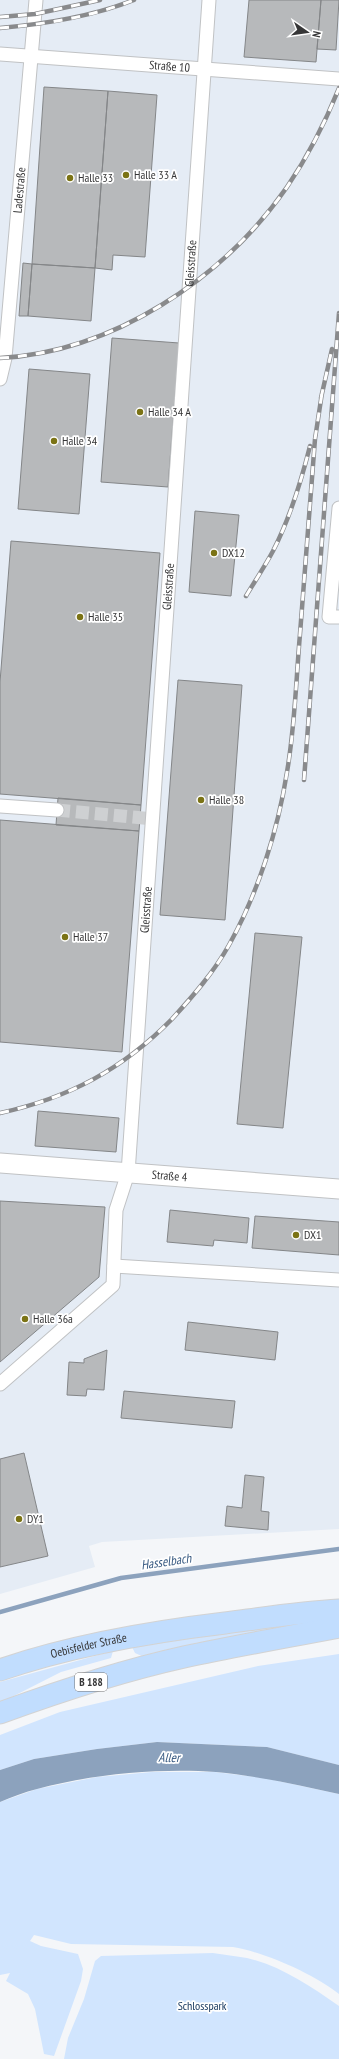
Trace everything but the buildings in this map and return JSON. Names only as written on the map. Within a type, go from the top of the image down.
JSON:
[{"type":"main road","name":"Oebisfelder Straße","points":[[0,1670],[94,1644],[178,1629],[306,1612],[339,1610]]},
{"type":"main road","name":"B 188","points":[[0,1713],[68,1688],[183,1658],[339,1627]]},
{"type":"street","name":"Ladestraße","points":[[0,379],[6,358],[36,0]]},
{"type":"street","name":"Gleisstraße","points":[[0,1384],[113,1284],[116,1210],[128,1173],[210,0]]},
{"type":"street","name":"Straße 10","points":[[0,54],[339,80]]},
{"type":"street","points":[[339,508],[329,617],[339,617]]},
{"type":"street","points":[[0,806],[57,810]]},
{"type":"street","name":"Straße 4","points":[[0,1163],[339,1189]]},
{"type":"street","points":[[114,1266],[339,1280]]},
{"type":"shaded area","points":[[0,0],[339,0],[339,1529],[102,1542],[89,1546],[95,1567],[0,1594]]},
{"type":"green space","points":[[293,1623],[294,1625],[144,1657],[135,1653],[132,1647],[180,1638]]},
{"type":"green space","points":[[113,1651],[111,1658],[61,1672],[0,1703],[0,1682]]},
{"type":"green space","points":[[339,1654],[339,1765],[267,1747],[157,1742],[97,1749],[34,1759],[0,1770],[0,1735],[60,1712],[258,1666]]},
{"type":"green space","points":[[152,1772],[215,1772],[264,1778],[339,1794],[339,1994],[329,1986],[288,1965],[259,1954],[233,1947],[71,1944],[34,1935],[30,1941],[41,1946],[78,1954],[83,1969],[81,1981],[54,2056],[44,2054],[35,2009],[28,1994],[6,1981],[10,1973],[0,1975],[0,1802],[37,1789],[97,1777]]},
{"type":"green space","name":"Schlosspark","points":[[213,1953],[247,1958],[272,1966],[306,1984],[339,2006],[339,2059],[64,2059],[68,2038],[84,1999],[95,1961],[101,1956]]},
{"type":"water","name":"Aller","points":[[157,1742],[267,1747],[339,1765],[339,1794],[247,1776],[216,1772],[172,1771],[126,1773],[80,1779],[32,1790],[0,1802],[0,1770],[34,1759],[97,1749]]},
{"type":"waterway","name":"Hasselbach","points":[[0,1612],[121,1578],[339,1549]]},
{"type":"tunnel","points":[[57,810],[154,819]]},
{"type":"railway","points":[[0,17],[35,14],[100,0]]},
{"type":"railway","points":[[0,28],[68,19],[101,11],[134,0]]},
{"type":"railway","points":[[0,358],[42,353],[84,342],[124,326],[162,305],[198,280],[231,252],[261,221],[287,187],[316,139],[339,88]]},
{"type":"railway","points":[[304,780],[339,313]]},
{"type":"railway","points":[[321,398],[332,349]]},
{"type":"railway","points":[[0,1113],[25,1107],[72,1090],[94,1079],[134,1053],[172,1019],[210,974],[229,945],[249,904],[266,861],[283,794],[290,755],[315,439],[322,393]]},
{"type":"railway","points":[[246,596],[270,557],[285,526],[299,486],[310,446]]},
{"type":"place","name":"Halle 33 A","points":[[126,175]]},
{"type":"place","name":"Halle 33","points":[[70,178]]},
{"type":"place","name":"Halle 34 A","points":[[140,412]]},
{"type":"place","name":"Halle 34","points":[[54,441]]},
{"type":"place","name":"DX12","points":[[214,553]]},
{"type":"place","name":"Halle 35","points":[[80,617]]},
{"type":"place","name":"Halle 38","points":[[201,800]]},
{"type":"place","name":"Halle 37","points":[[65,937]]},
{"type":"place","name":"DX1","points":[[296,1235]]},
{"type":"place","name":"Halle 36a","points":[[25,1319]]},
{"type":"place","name":"DY1","points":[[19,1519]]}]
